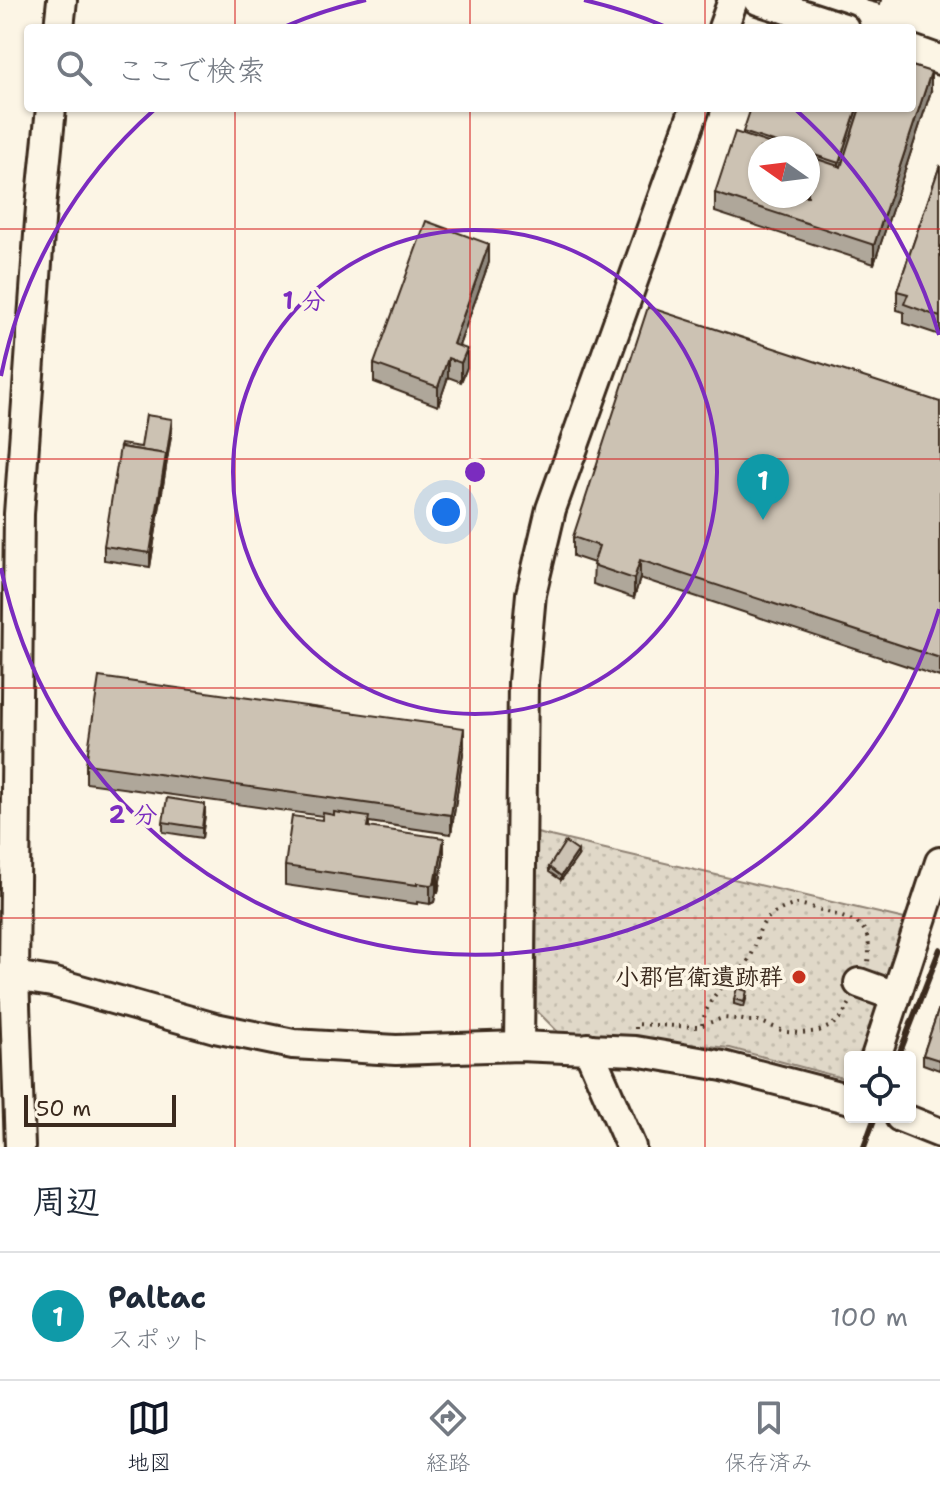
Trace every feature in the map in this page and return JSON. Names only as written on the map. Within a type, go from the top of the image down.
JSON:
[{"type":"street","points":[[59,24],[62,0]]},
{"type":"street","points":[[724,24],[733,0]]},
{"type":"street","points":[[758,0],[832,24]]},
{"type":"street","points":[[916,51],[940,60]]},
{"type":"street","points":[[20,1147],[7,977],[10,512],[51,112]]},
{"type":"street","points":[[519,1046],[523,682],[531,594],[551,509],[694,112]]},
{"type":"street","points":[[878,1051],[940,862]]},
{"type":"street","points":[[7,977],[52,982],[215,1028],[293,1044],[396,1050],[519,1046],[635,1051],[688,1058],[844,1097]]},
{"type":"street","points":[[859,983],[895,996]]},
{"type":"street","points":[[588,1048],[631,1147]]},
{"type":"street","points":[[915,1123],[940,1133]]},
{"type":"path","points":[[635,1051],[636,1024],[702,1025],[723,1018],[759,1021],[786,1032],[801,1033],[831,1026],[842,1016],[868,962],[870,947],[865,933],[858,923],[798,904],[780,909],[768,917],[759,929],[748,962],[722,986],[709,1004],[702,1025]]},
{"type":"shaded area","points":[[537,833],[909,920],[869,1051],[844,1051],[844,1078],[730,1048],[558,1032],[536,1010]]},
{"type":"building","points":[[916,67],[931,72],[874,245],[761,208],[820,208],[820,160],[841,167],[859,112],[916,112]]},
{"type":"building","points":[[750,112],[856,112],[839,163],[820,157],[820,136],[755,136],[743,132]]},
{"type":"building","points":[[735,132],[748,136],[748,204],[715,193]]},
{"type":"building","points":[[940,165],[940,317],[904,304],[908,294],[897,291]]},
{"type":"building","points":[[426,221],[489,244],[453,344],[467,349],[461,363],[448,358],[438,387],[374,364]]},
{"type":"building","points":[[648,307],[940,402],[940,658],[640,560],[634,579],[593,565],[599,546],[573,537]]},
{"type":"building","points":[[146,415],[172,419],[166,459],[166,454],[120,447],[121,444],[141,447]]},
{"type":"building","points":[[120,447],[166,454],[150,553],[104,546]]},
{"type":"building","points":[[99,677],[464,728],[451,815],[86,764]]},
{"type":"building","points":[[167,798],[205,804],[202,828],[163,822]]},
{"type":"building","points":[[334,812],[369,817],[367,827],[444,838],[434,884],[417,885],[285,866],[292,816],[322,820],[323,813],[334,815]]},
{"type":"building","points":[[565,842],[578,851],[561,876],[549,867]]},
{"type":"building","points":[[737,988],[747,991],[744,1002],[734,999]]},
{"type":"building","points":[[940,1005],[940,1057],[939,1060],[923,1055]]},
{"type":"railway","points":[[900,1051],[940,949]]},
{"type":"railway","points":[[864,1147],[873,1123]]},
{"type":"place","name":"Paltac","points":[[763,520]]},
{"type":"place","name":"小郡官衛遺跡群","points":[[799,977]]}]
